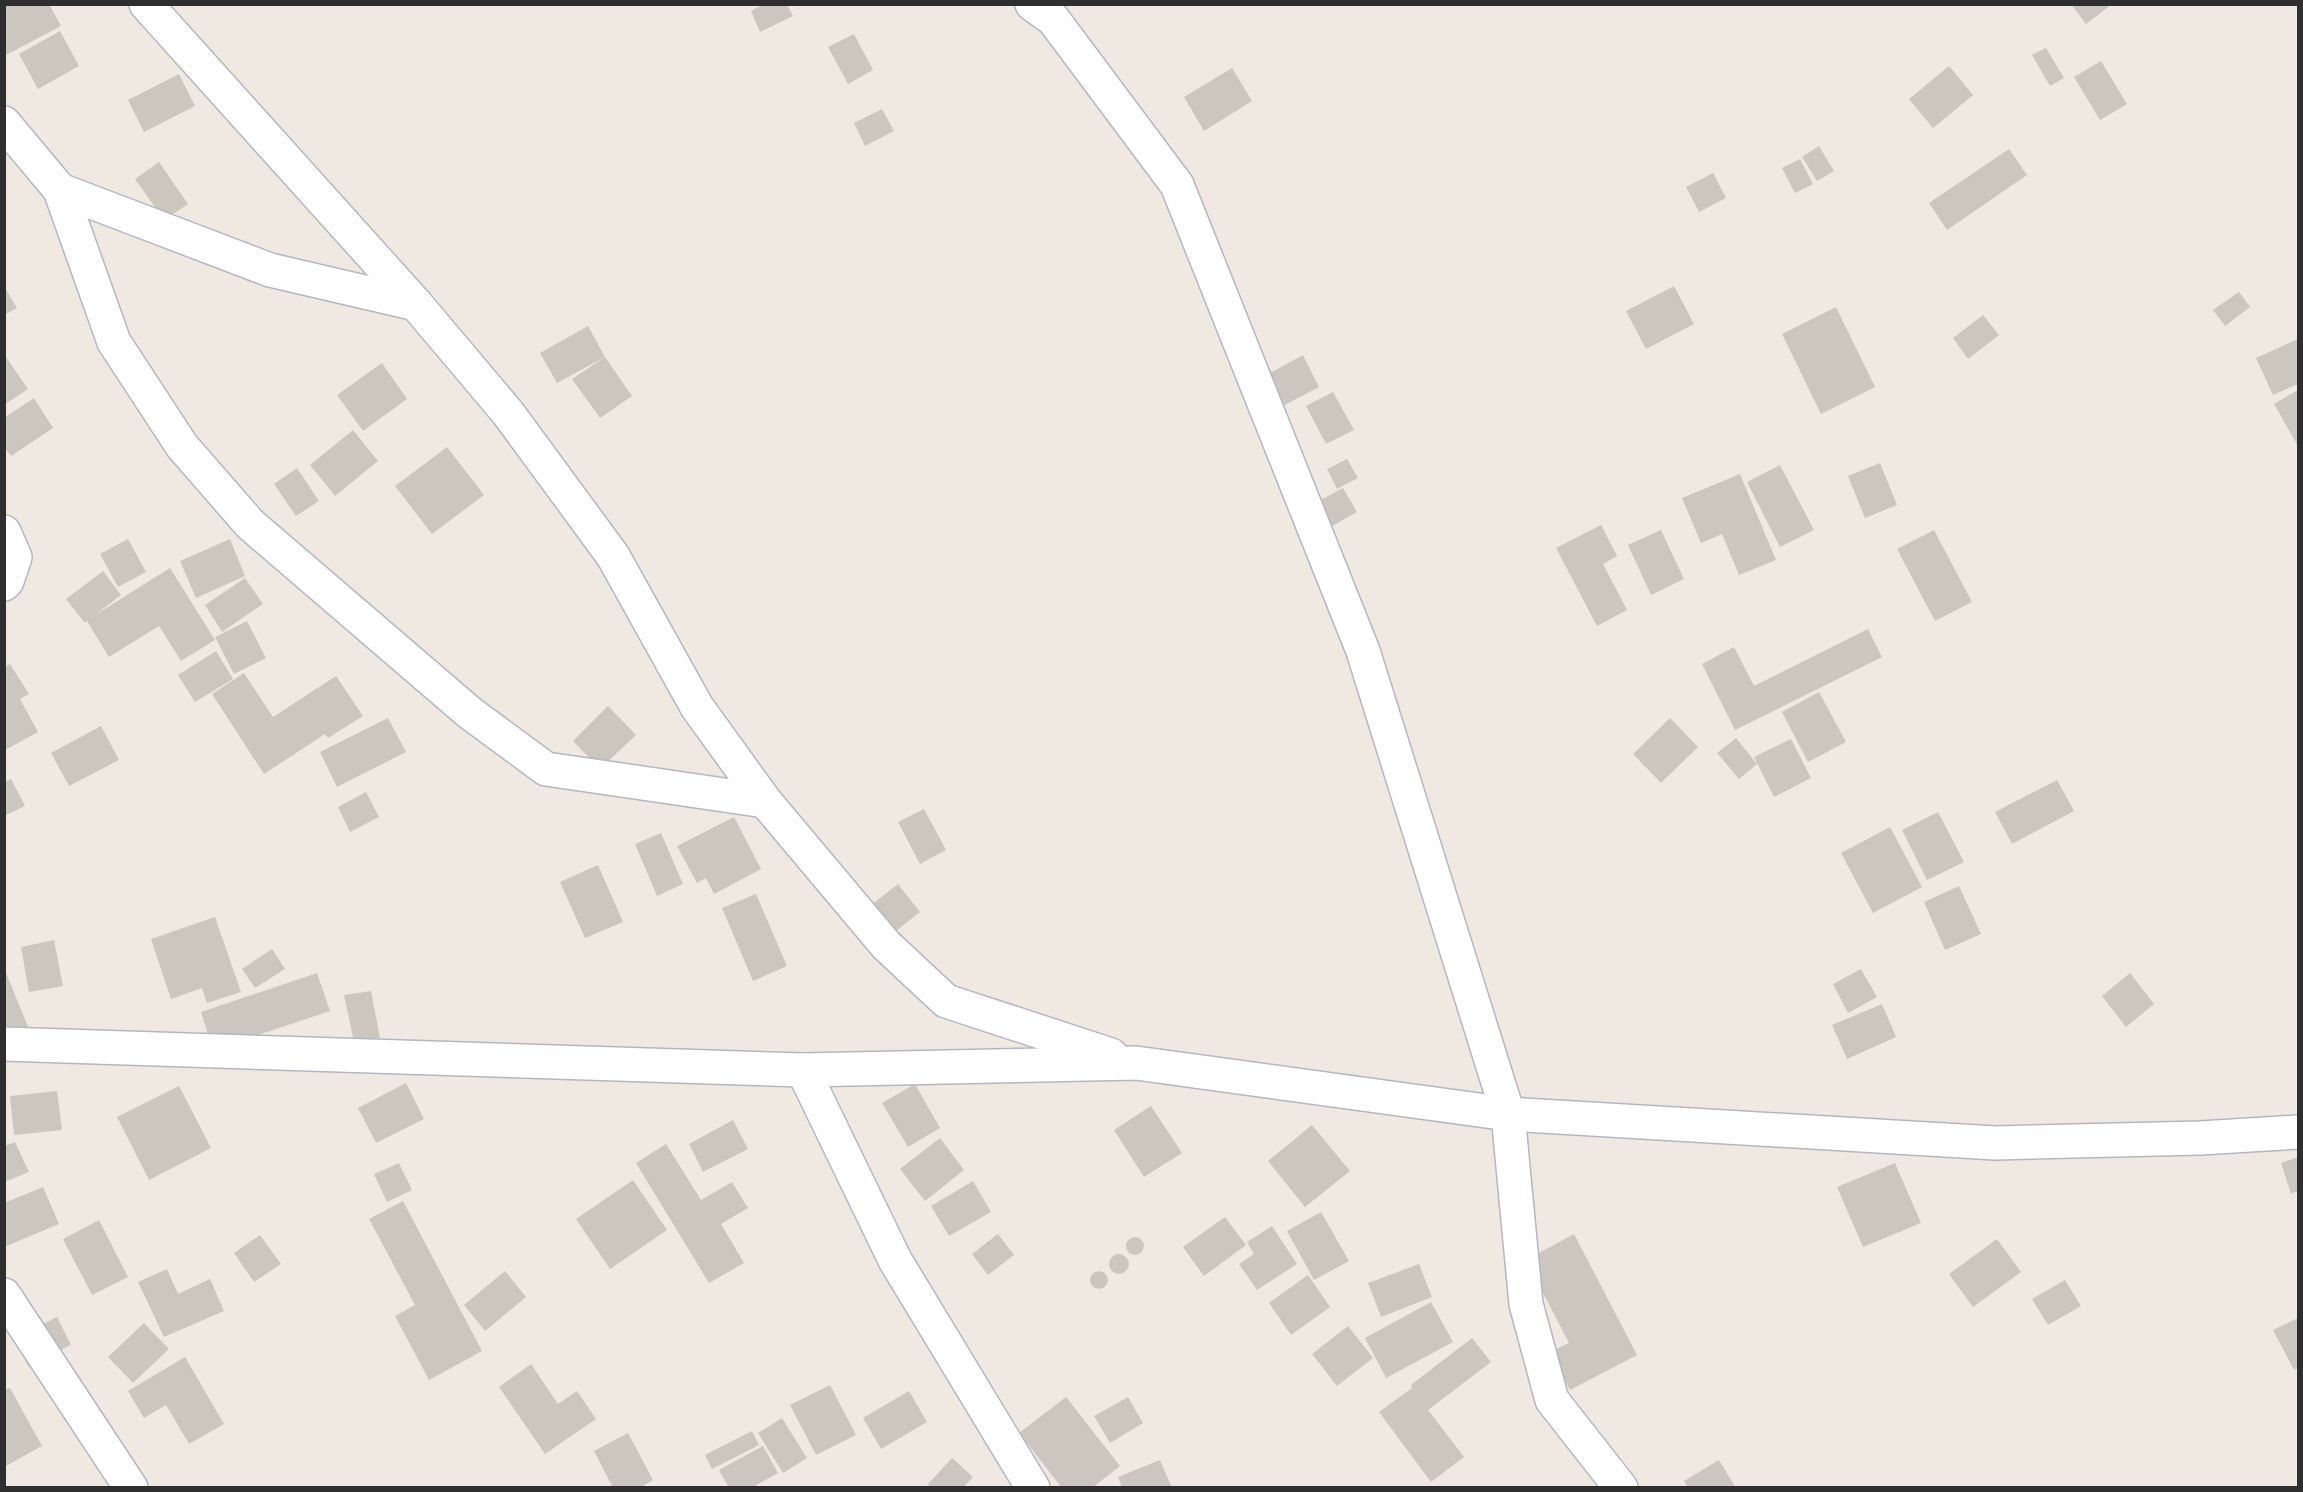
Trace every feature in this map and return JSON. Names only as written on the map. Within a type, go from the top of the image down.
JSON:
[{"type":"street","points":[[146,4],[416,304],[508,413],[613,556],[697,707],[765,801],[886,945],[946,1001],[1136,1064]]},
{"type":"street","points":[[1032,4],[1053,19],[1178,185],[1363,651],[1508,1114],[1526,1304],[1552,1400],[1621,1488]]},
{"type":"street","points":[[4,123],[60,190],[114,342],[182,446],[250,524],[470,713],[546,770],[765,801]]},
{"type":"street","points":[[60,190],[270,270],[416,304]]},
{"type":"street","points":[[4,532],[15,557],[4,584]]},
{"type":"street","points":[[4,1044],[803,1070],[1136,1064],[1508,1114],[1995,1143],[2200,1138],[2298,1132]]},
{"type":"street","points":[[803,1070],[896,1260],[1033,1488]]},
{"type":"street","points":[[4,1295],[131,1488]]},
{"type":"building","points":[[4,4],[49,4],[61,26],[4,56]]},
{"type":"building","points":[[764,4],[787,4],[793,16],[760,32],[751,11]]},
{"type":"building","points":[[2071,4],[2112,4],[2086,24]]},
{"type":"building","points":[[60,31],[79,66],[38,89],[19,54]]},
{"type":"building","points":[[854,34],[873,70],[848,84],[828,47]]},
{"type":"building","points":[[2046,48],[2064,78],[2050,86],[2032,55]]},
{"type":"building","points":[[2101,61],[2127,104],[2100,120],[2074,77]]},
{"type":"building","points":[[1949,66],[1973,95],[1933,128],[1909,99]]},
{"type":"building","points":[[1232,68],[1252,101],[1204,131],[1184,97]]},
{"type":"building","points":[[179,74],[195,106],[144,132],[128,100]]},
{"type":"building","points":[[882,109],[894,131],[865,146],[854,123]]},
{"type":"building","points":[[1819,146],[1834,171],[1817,181],[1802,157]]},
{"type":"building","points":[[2009,149],[2027,175],[1947,230],[1929,203]]},
{"type":"building","points":[[1800,159],[1813,184],[1795,193],[1782,168]]},
{"type":"building","points":[[159,162],[188,204],[164,220],[135,179]]},
{"type":"building","points":[[1713,173],[1726,198],[1699,212],[1686,187]]},
{"type":"building","points":[[4,286],[17,308],[4,315]]},
{"type":"building","points":[[1674,286],[1694,324],[1646,349],[1626,311]]},
{"type":"building","points":[[2239,292],[2250,307],[2225,326],[2213,310]]},
{"type":"building","points":[[1836,307],[1875,387],[1821,414],[1782,334]]},
{"type":"building","points":[[1983,315],[1999,335],[1968,359],[1953,338]]},
{"type":"building","points":[[588,326],[605,357],[557,383],[540,353]]},
{"type":"building","points":[[2298,339],[2298,384],[2273,395],[2256,358]]},
{"type":"building","points":[[4,354],[28,389],[4,405]]},
{"type":"building","points":[[1303,355],[1319,387],[1277,409],[1261,378]]},
{"type":"building","points":[[605,357],[632,396],[600,418],[572,379]]},
{"type":"building","points":[[382,363],[407,399],[363,431],[337,395]]},
{"type":"building","points":[[2298,390],[2298,446],[2274,404]]},
{"type":"building","points":[[1333,392],[1354,430],[1326,444],[1306,406]]},
{"type":"building","points":[[34,398],[53,428],[11,456],[4,447],[4,418]]},
{"type":"building","points":[[353,430],[378,461],[335,496],[310,465]]},
{"type":"building","points":[[447,447],[484,495],[432,534],[395,486]]},
{"type":"building","points":[[1347,459],[1358,478],[1337,489],[1327,469]]},
{"type":"building","points":[[1880,463],[1897,505],[1865,518],[1848,476]]},
{"type":"building","points":[[1780,465],[1814,530],[1780,547],[1747,482]]},
{"type":"building","points":[[297,468],[319,501],[296,516],[274,484]]},
{"type":"building","points":[[1740,474],[1776,560],[1739,575],[1722,534],[1701,543],[1682,498]]},
{"type":"building","points":[[1343,488],[1357,512],[1327,529],[1313,504]]},
{"type":"building","points":[[1601,525],[1617,556],[1603,564],[1627,610],[1597,626],[1556,548]]},
{"type":"building","points":[[1661,530],[1684,579],[1651,595],[1628,545]]},
{"type":"building","points":[[1934,530],[1972,602],[1935,621],[1897,549]]},
{"type":"building","points":[[128,539],[146,572],[118,587],[100,554]]},
{"type":"building","points":[[230,539],[245,576],[196,598],[180,561]]},
{"type":"building","points":[[170,568],[215,640],[181,661],[159,626],[109,657],[87,621],[85,623],[66,599],[103,571],[121,595],[95,615]]},
{"type":"building","points":[[245,578],[263,604],[222,632],[205,605]]},
{"type":"building","points":[[247,621],[266,658],[234,674],[215,637]]},
{"type":"building","points":[[1868,629],[1882,657],[1735,730],[1702,664],[1734,647],[1754,686]]},
{"type":"building","points":[[216,651],[233,679],[195,702],[178,675]]},
{"type":"building","points":[[10,664],[29,694],[20,699],[38,732],[5,750],[5,667]]},
{"type":"building","points":[[244,673],[273,717],[336,676],[363,716],[328,738],[325,734],[264,774],[212,694]]},
{"type":"building","points":[[1819,692],[1846,742],[1808,762],[1782,712]]},
{"type":"building","points":[[608,706],[636,735],[600,769],[573,741]]},
{"type":"building","points":[[388,718],[406,752],[337,787],[320,752]]},
{"type":"building","points":[[1670,718],[1698,747],[1661,783],[1633,754]]},
{"type":"building","points":[[101,726],[119,760],[69,786],[51,753]]},
{"type":"building","points":[[1736,738],[1757,764],[1739,779],[1717,753]]},
{"type":"building","points":[[1791,739],[1811,778],[1774,797],[1754,757]]},
{"type":"building","points":[[11,779],[25,806],[4,816],[4,782]]},
{"type":"building","points":[[2057,780],[2074,811],[2012,844],[1995,812]]},
{"type":"building","points":[[366,792],[379,817],[350,832],[338,807]]},
{"type":"building","points":[[924,809],[946,850],[920,864],[898,822]]},
{"type":"building","points":[[1938,812],[1964,862],[1927,880],[1902,830]]},
{"type":"building","points":[[734,817],[761,869],[714,894],[706,878],[697,883],[677,846]]},
{"type":"building","points":[[1890,827],[1922,887],[1873,913],[1841,853]]},
{"type":"building","points":[[661,833],[683,884],[657,896],[635,844]]},
{"type":"building","points":[[598,865],[623,922],[585,938],[560,882]]},
{"type":"building","points":[[898,884],[920,912],[883,941],[861,913]]},
{"type":"building","points":[[1959,886],[1981,934],[1945,950],[1924,902]]},
{"type":"building","points":[[756,894],[787,966],[753,981],[722,908]]},
{"type":"building","points":[[215,917],[241,992],[207,1003],[202,988],[171,999],[151,939]]},
{"type":"building","points":[[54,940],[63,986],[29,992],[21,947]]},
{"type":"building","points":[[272,949],[285,969],[255,988],[242,969]]},
{"type":"building","points":[[4,968],[29,1029],[4,1038]]},
{"type":"building","points":[[1861,969],[1877,997],[1848,1013],[1833,984]]},
{"type":"building","points":[[317,973],[330,1011],[213,1050],[201,1012]]},
{"type":"building","points":[[2130,973],[2154,1004],[2126,1027],[2102,996]]},
{"type":"building","points":[[371,991],[380,1038],[354,1042],[344,995]]},
{"type":"building","points":[[1882,1004],[1896,1037],[1847,1059],[1832,1025]]},
{"type":"building","points":[[406,1083],[424,1119],[376,1143],[358,1108]]},
{"type":"building","points":[[915,1084],[940,1128],[908,1147],[882,1103]]},
{"type":"building","points":[[179,1086],[211,1148],[149,1180],[117,1117]]},
{"type":"building","points":[[57,1091],[62,1130],[14,1135],[10,1096]]},
{"type":"building","points":[[1151,1106],[1182,1153],[1144,1177],[1114,1130]]},
{"type":"building","points":[[733,1120],[748,1149],[703,1172],[689,1144]]},
{"type":"building","points":[[1312,1125],[1350,1171],[1305,1207],[1268,1161]]},
{"type":"building","points":[[940,1138],[964,1170],[925,1201],[900,1169]]},
{"type":"building","points":[[15,1142],[29,1172],[4,1182],[4,1146]]},
{"type":"building","points":[[666,1144],[701,1200],[732,1182],[748,1208],[721,1224],[744,1263],[709,1283],[636,1163]]},
{"type":"building","points":[[2298,1157],[2298,1191],[2291,1194],[2281,1163]]},
{"type":"building","points":[[399,1163],[412,1190],[387,1202],[374,1174]]},
{"type":"building","points":[[1895,1163],[1921,1223],[1863,1247],[1837,1187]]},
{"type":"building","points":[[633,1180],[667,1230],[610,1269],[576,1219]]},
{"type":"building","points":[[973,1181],[991,1212],[949,1236],[931,1206]]},
{"type":"building","points":[[43,1187],[59,1224],[4,1247],[4,1203]]},
{"type":"building","points":[[403,1201],[482,1351],[429,1380],[395,1316],[415,1305],[369,1219]]},
{"type":"building","points":[[1321,1212],[1349,1261],[1314,1280],[1287,1231]]},
{"type":"building","points":[[1225,1217],[1246,1245],[1204,1276],[1183,1247]]},
{"type":"building","points":[[99,1220],[128,1277],[92,1295],[63,1239]]},
{"type":"building","points":[[1272,1226],[1297,1264],[1257,1290],[1239,1264],[1254,1254],[1247,1242]]},
{"type":"building","points":[[998,1234],[1014,1255],[988,1275],[972,1254]]},
{"type":"building","points":[[1574,1234],[1637,1355],[1570,1390],[1550,1352],[1569,1343],[1526,1260]]},
{"type":"building","points":[[260,1235],[281,1264],[254,1282],[234,1253]]},
{"type":"building","points":[[1131,1237],[1139,1237],[1144,1242],[1142,1253],[1131,1255],[1126,1250],[1126,1242]]},
{"type":"building","points":[[1997,1239],[2021,1272],[1973,1307],[1949,1274]]},
{"type":"building","points":[[1115,1254],[1123,1254],[1129,1260],[1129,1268],[1123,1274],[1115,1274],[1109,1268],[1109,1260]]},
{"type":"building","points":[[1419,1264],[1432,1297],[1381,1317],[1368,1283]]},
{"type":"building","points":[[167,1269],[178,1294],[210,1279],[224,1311],[164,1337],[138,1282]]},
{"type":"building","points":[[505,1271],[526,1297],[485,1331],[464,1305]]},
{"type":"building","points":[[1099,1271],[1105,1274],[1108,1280],[1105,1286],[1099,1289],[1093,1286],[1090,1280],[1093,1274]]},
{"type":"building","points":[[1308,1275],[1330,1307],[1291,1335],[1269,1303]]},
{"type":"building","points":[[2065,1280],[2081,1306],[2048,1325],[2032,1299]]},
{"type":"building","points":[[1431,1302],[1453,1342],[1386,1378],[1365,1338]]},
{"type":"building","points":[[57,1317],[71,1345],[28,1366],[15,1338]]},
{"type":"building","points":[[2298,1318],[2298,1368],[2294,1370],[2273,1330]]},
{"type":"building","points":[[144,1323],[169,1349],[133,1383],[108,1357]]},
{"type":"building","points":[[1348,1326],[1373,1358],[1337,1386],[1312,1354]]},
{"type":"building","points":[[1472,1338],[1491,1362],[1428,1410],[1464,1457],[1431,1482],[1379,1412]]},
{"type":"building","points":[[185,1357],[224,1424],[189,1444],[166,1405],[144,1418],[128,1391]]},
{"type":"building","points":[[531,1364],[558,1404],[577,1391],[596,1419],[545,1454],[499,1387]]},
{"type":"building","points":[[830,1385],[856,1435],[816,1455],[790,1405]]},
{"type":"building","points":[[10,1388],[42,1446],[4,1467],[4,1390]]},
{"type":"building","points":[[909,1391],[927,1422],[881,1449],[863,1418]]},
{"type":"building","points":[[1066,1397],[1120,1466],[1092,1488],[1062,1488],[1019,1433]]},
{"type":"building","points":[[1128,1397],[1143,1423],[1110,1443],[1094,1416]]},
{"type":"building","points":[[782,1418],[807,1458],[783,1473],[758,1433]]},
{"type":"building","points":[[752,1431],[759,1445],[712,1469],[705,1455]]},
{"type":"building","points":[[628,1433],[653,1480],[639,1488],[613,1488],[594,1451]]},
{"type":"building","points":[[763,1446],[778,1473],[751,1488],[729,1488],[719,1470]]},
{"type":"building","points":[[952,1458],[973,1477],[963,1488],[932,1488],[928,1484]]},
{"type":"building","points":[[1160,1460],[1172,1488],[1122,1488],[1118,1477]]},
{"type":"building","points":[[1719,1460],[1736,1488],[1688,1488],[1684,1481]]}]
